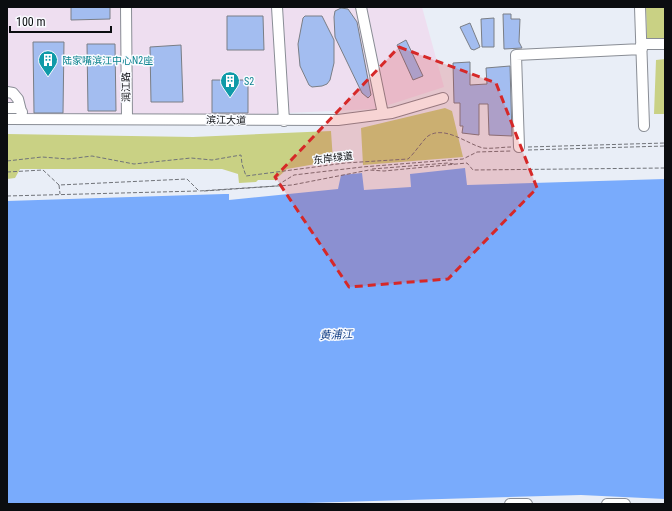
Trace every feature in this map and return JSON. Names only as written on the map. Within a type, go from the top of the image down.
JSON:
[{"type":"street","name":"润江路","points":[[126,7],[127,119]]},
{"type":"street","points":[[277,7],[284,121]]},
{"type":"street","points":[[361,7],[383,114]]},
{"type":"street","points":[[640,7],[644,126]]},
{"type":"street","points":[[519,147],[516,55],[642,47],[665,44]]},
{"type":"street","points":[[7,92],[13,93],[18,99],[23,115]]},
{"type":"street","name":"滨江大道","points":[[7,119],[23,115],[127,119],[284,121],[338,120],[383,114],[443,98]]},
{"type":"street","points":[[7,108],[19,108],[23,115]]},
{"type":"street","points":[[607,504],[622,503]]},
{"type":"street","points":[[510,504],[527,504]]},
{"type":"path","name":"东岸绿道","points":[[7,161],[42,157],[68,159],[92,156],[134,164],[191,158],[212,160],[241,155],[246,176],[345,163],[408,159],[418,150],[427,136],[437,133],[450,134],[484,148],[665,143]]},
{"type":"path","points":[[369,170],[384,171],[467,163],[473,170],[665,168]]},
{"type":"path","points":[[7,196],[226,190],[292,185],[382,167],[416,164],[455,164]]},
{"type":"path","points":[[59,185],[187,180],[199,191],[217,190],[276,186],[294,175],[386,165]]},
{"type":"path","points":[[7,172],[43,170],[59,185],[60,194]]},
{"type":"highlighted area","points":[[399,47],[496,83],[537,188],[448,279],[349,287],[275,177]]},
{"type":"shaded area","points":[[7,7],[422,7],[444,87],[376,109],[264,114],[7,119]]},
{"type":"green space","points":[[646,7],[665,7],[665,39],[647,38]]},
{"type":"green space","points":[[665,59],[665,114],[654,114],[656,60]]},
{"type":"green space","points":[[445,108],[452,111],[463,157],[363,165],[361,128]]},
{"type":"green space","points":[[331,131],[333,161],[287,169],[275,180],[258,180],[256,182],[239,183],[238,174],[222,169],[20,169],[15,178],[7,179],[7,134],[193,137]]},
{"type":"water","name":"黄浦江","points":[[465,168],[467,185],[665,179],[665,499],[581,495],[271,504],[7,504],[7,201],[224,194],[229,194],[229,200],[338,189],[341,175],[362,173],[364,190],[411,187],[410,174]]},
{"type":"building","points":[[71,7],[110,7],[110,19],[71,20]]},
{"type":"building","points":[[341,8],[348,9],[357,22],[371,95],[368,98],[362,93],[335,37],[335,11]]},
{"type":"building","points":[[503,14],[511,14],[511,19],[520,19],[519,42],[522,48],[504,49]]},
{"type":"building","points":[[227,16],[263,16],[264,50],[227,50]]},
{"type":"building","points":[[305,16],[322,16],[334,40],[334,63],[330,80],[327,84],[322,86],[312,87],[309,85],[300,66],[298,44],[303,18]]},
{"type":"building","points":[[494,18],[494,47],[482,47],[481,19]]},
{"type":"building","points":[[470,23],[480,47],[474,50],[471,49],[460,27]]},
{"type":"building","points":[[406,40],[423,76],[413,80],[397,45]]},
{"type":"building","name":"陆家嘴滨江中心N2座","points":[[33,42],[64,42],[63,113],[34,113]]},
{"type":"building","points":[[87,44],[115,44],[116,111],[88,111]]},
{"type":"building","points":[[181,45],[183,102],[151,102],[150,47]]},
{"type":"building","points":[[470,62],[470,85],[487,84],[486,68],[510,66],[512,136],[489,135],[488,104],[479,104],[479,135],[462,133],[463,126],[460,126],[460,103],[454,103],[453,63]]},
{"type":"building","name":"S2","points":[[212,80],[248,80],[248,113],[212,113]]},
{"type":"place","name":"陆家嘴滨江中心N2座","points":[[48,77]]},
{"type":"place","name":"S2","points":[[230,98]]}]
